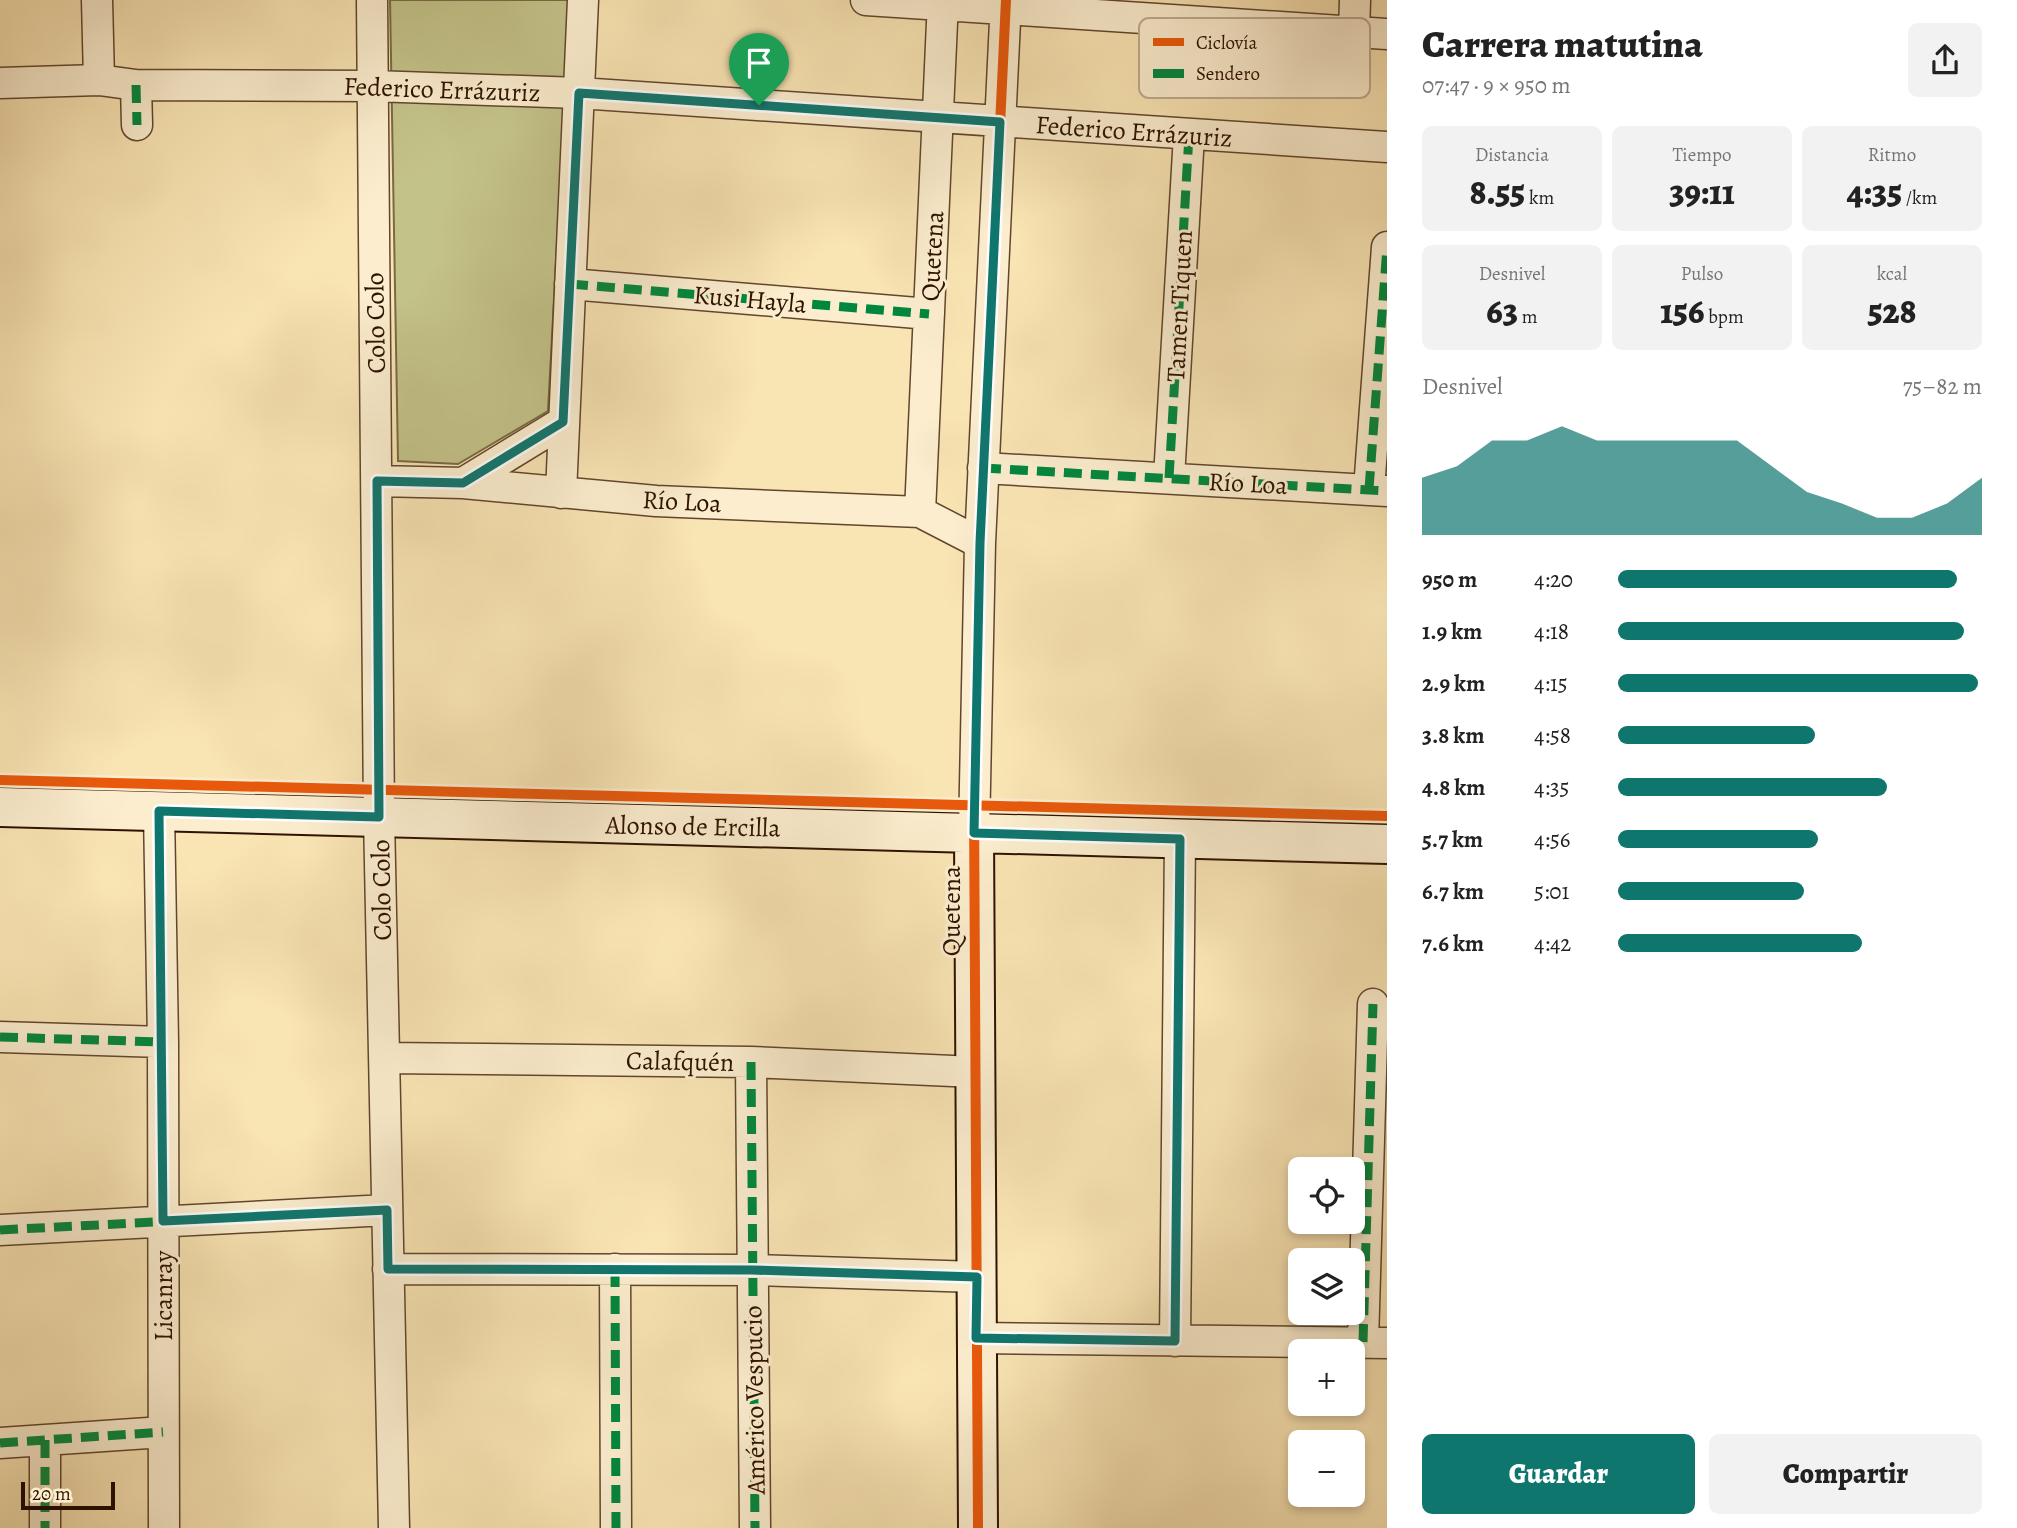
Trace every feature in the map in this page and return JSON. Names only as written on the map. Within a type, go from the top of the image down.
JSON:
[{"type":"street","points":[[97,0],[99,80]]},
{"type":"street","name":"Colo Colo","points":[[372,0],[379,817],[394,1528]]},
{"type":"street","points":[[561,493],[583,0]]},
{"type":"street","points":[[866,0],[1005,4],[1180,18]]},
{"type":"street","points":[[1354,18],[1355,0]]},
{"type":"street","name":"Quetena","points":[[920,512],[943,2]]},
{"type":"street","name":"Quetena","points":[[978,1528],[974,833],[980,543],[1005,4]]},
{"type":"street","name":"Federico Errázuriz","points":[[0,83],[99,80],[136,85],[373,86],[579,93],[1387,147]]},
{"type":"street","points":[[136,85],[137,125]]},
{"type":"street","name":"Tamen Tiquen","points":[[1169,478],[1189,135]]},
{"type":"street","points":[[1378,490],[1387,247]]},
{"type":"street","name":"Kusi Hayla","points":[[570,284],[929,314]]},
{"type":"street","points":[[463,483],[563,422]]},
{"type":"street","name":"Río Loa","points":[[983,468],[1378,490]]},
{"type":"street","name":"Río Loa","points":[[377,481],[463,483],[656,501],[920,512],[980,543]]},
{"type":"street","name":"Alonso de Ercilla","points":[[0,807],[1387,844]]},
{"type":"street","name":"Licanray","points":[[159,811],[163,1042],[164,1528]]},
{"type":"street","points":[[1175,1341],[1180,839]]},
{"type":"street","points":[[976,1338],[1375,1342],[1379,1063],[1373,1004]]},
{"type":"street","points":[[0,1037],[163,1042]]},
{"type":"street","name":"Calafquén","points":[[385,1058],[751,1062],[975,1072]]},
{"type":"street","name":"Américo Vespucio","points":[[751,1062],[755,1528]]},
{"type":"street","points":[[0,1230],[387,1210]]},
{"type":"street","points":[[388,1269],[752,1270],[977,1277]]},
{"type":"street","points":[[615,1269],[616,1528]]},
{"type":"street","points":[[0,1443],[163,1433]]},
{"type":"street","points":[[45,1440],[45,1528]]},
{"type":"shaded area","points":[[390,0],[570,0],[548,411],[458,464],[398,461]]},
{"type":"marked path","points":[[136,85],[137,125]]},
{"type":"marked path","points":[[1169,478],[1189,135]]},
{"type":"marked path","points":[[1369,489],[1387,247]]},
{"type":"marked path","points":[[570,284],[929,314]]},
{"type":"marked path","points":[[983,468],[1387,491]]},
{"type":"marked path","points":[[1175,1341],[1180,839]]},
{"type":"marked path","points":[[1363,1339],[1373,1004]]},
{"type":"marked path","points":[[0,1037],[163,1042]]},
{"type":"marked path","points":[[751,1062],[755,1528]]},
{"type":"marked path","points":[[0,1230],[387,1210]]},
{"type":"marked path","points":[[615,1269],[616,1528]]},
{"type":"marked path","points":[[0,1443],[163,1432]]},
{"type":"marked path","points":[[45,1440],[45,1528]]},
{"type":"cycle path","points":[[978,1528],[974,805],[980,543],[1006,0]]},
{"type":"cycle path","points":[[0,780],[1387,816]]},
{"type":"route","points":[[579,93],[759,105],[1000,122],[980,543],[974,833],[1180,839],[1175,1341],[976,1338],[977,1277],[752,1270],[388,1269],[387,1210],[163,1221],[159,811],[379,817],[377,481],[463,483],[563,422],[579,93]]}]
